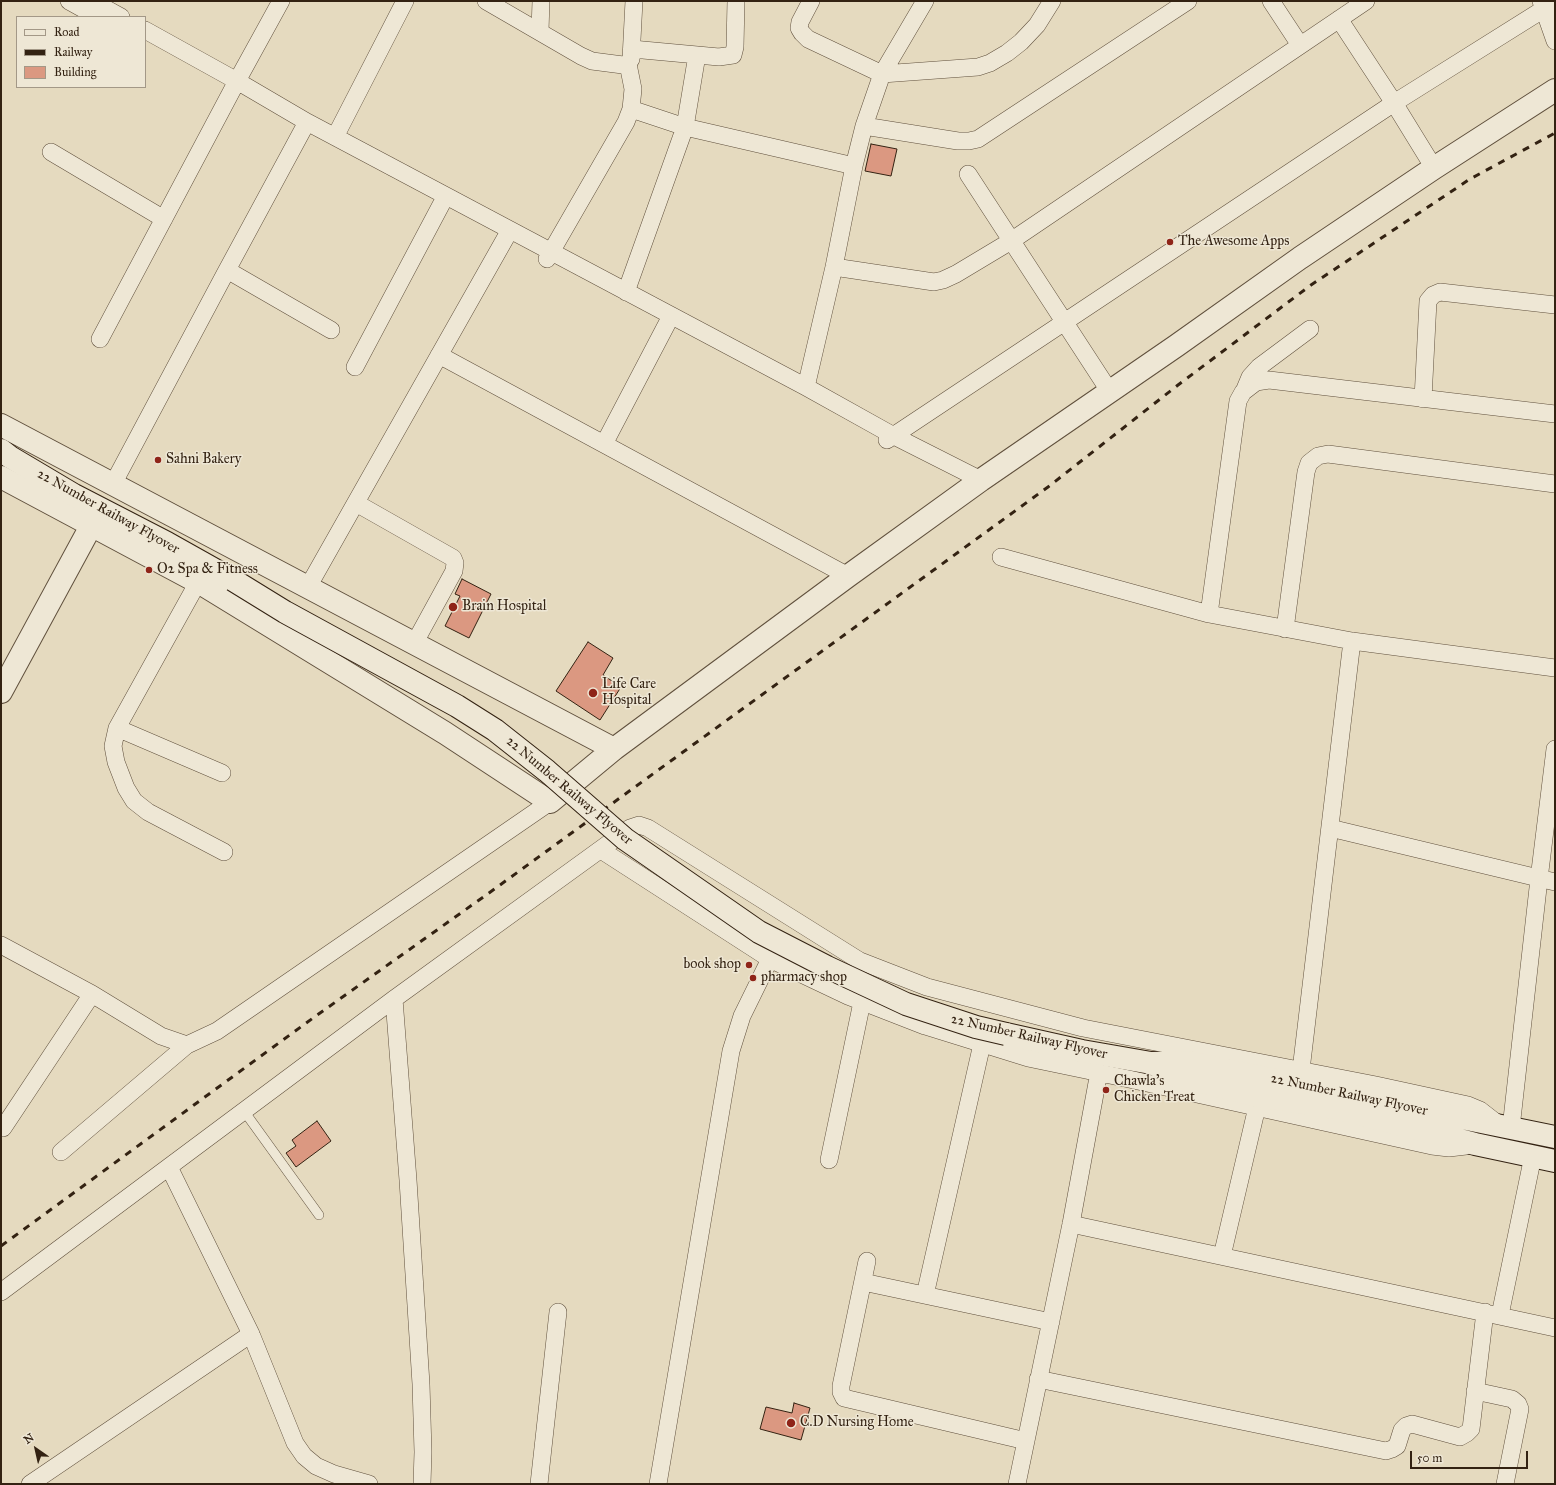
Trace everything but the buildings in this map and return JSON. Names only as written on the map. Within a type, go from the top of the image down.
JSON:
[{"type":"street","points":[[69,1],[96,16]]},
{"type":"street","points":[[92,1],[119,16]]},
{"type":"street","points":[[100,339],[234,85],[282,1]]},
{"type":"street","points":[[335,136],[405,1]]},
{"type":"street","points":[[486,1],[540,31],[569,50],[592,61],[623,65],[630,56]]},
{"type":"street","points":[[540,31],[541,1]]},
{"type":"street","points":[[549,255],[626,122],[631,109],[633,89],[630,56],[634,1]]},
{"type":"street","points":[[630,56],[697,55],[725,57],[733,55],[735,47],[736,1]]},
{"type":"street","points":[[811,1],[800,22],[799,28],[802,34],[808,39],[882,74],[978,67],[990,63],[1007,53],[1021,42],[1037,25],[1052,1]]},
{"type":"street","points":[[806,387],[834,267],[854,166],[864,126],[882,74],[925,1]]},
{"type":"street","points":[[864,126],[958,140],[969,141],[978,139],[1188,1]]},
{"type":"street","points":[[1271,1],[1300,45]]},
{"type":"street","points":[[834,267],[934,282],[956,274],[1011,241],[1366,1]]},
{"type":"street","points":[[890,438],[1394,103],[1546,4],[1555,41]]},
{"type":"street","points":[[1339,19],[1394,103],[1434,168]]},
{"type":"street","points":[[146,31],[234,85],[442,203],[549,255],[977,483]]},
{"type":"street","points":[[146,42],[234,85]]},
{"type":"street","points":[[626,292],[685,127],[697,55]]},
{"type":"street","points":[[61,1152],[187,1045],[218,1031],[550,802],[614,749],[848,576],[977,483],[1110,392],[1300,258],[1434,168],[1555,90]]},
{"type":"street","points":[[631,109],[685,127],[854,166]]},
{"type":"street","points":[[305,126],[335,136],[508,234]]},
{"type":"street","points":[[112,484],[305,126]]},
{"type":"street","points":[[51,152],[164,218]]},
{"type":"street","points":[[968,174],[1110,392]]},
{"type":"street","points":[[355,367],[442,203]]},
{"type":"street","points":[[308,587],[508,234]]},
{"type":"street","points":[[549,255],[626,292],[669,320],[806,387],[890,438]]},
{"type":"street","points":[[228,270],[331,330]]},
{"type":"street","points":[[1423,398],[1428,301],[1433,295],[1440,292],[1555,305]]},
{"type":"street","points":[[604,444],[669,320]]},
{"type":"street","points":[[1209,614],[1238,401],[1250,377],[1259,367],[1310,329]]},
{"type":"street","points":[[440,355],[848,576]]},
{"type":"street","points":[[1243,392],[1256,382],[1269,380],[1555,414]]},
{"type":"street","points":[[1,425],[614,749]]},
{"type":"street","name":"22 Number Railway Flyover","points":[[4,454],[74,495],[167,543],[233,580],[285,612],[457,706],[495,730],[547,771],[625,839],[759,932],[827,967],[906,1004],[976,1027],[1082,1051],[1151,1063],[1188,1062],[1555,1137]]},
{"type":"street","points":[[1285,629],[1306,472],[1309,463],[1318,456],[1328,454],[1555,484]]},
{"type":"street","points":[[1,477],[198,582],[445,733],[550,802]]},
{"type":"street","points":[[356,503],[453,558],[455,563],[454,571],[414,644]]},
{"type":"street","points":[[1,692],[91,526]]},
{"type":"street","points":[[1001,557],[1209,614],[1352,641],[1555,668]]},
{"type":"street","points":[[198,582],[117,728],[113,746],[116,762],[126,788],[134,801],[148,812],[224,852]]},
{"type":"street","points":[[1301,1070],[1352,641]]},
{"type":"street","points":[[117,728],[222,773]]},
{"type":"street","points":[[1,1292],[394,999],[630,828],[639,825],[648,828],[860,961],[927,987],[1082,1028],[1301,1070],[1468,1105],[1480,1110],[1505,1126],[1547,881],[1555,749]]},
{"type":"street","points":[[1330,828],[1547,881]]},
{"type":"street","points":[[601,850],[770,959],[862,1002],[926,1026],[1028,1058],[1099,1072],[1432,1146],[1449,1148],[1475,1144]]},
{"type":"street","points":[[1,945],[92,994],[161,1036],[187,1045]]},
{"type":"street","points":[[658,1484],[731,1051],[742,1016],[770,959]]},
{"type":"street","points":[[3,1128],[92,994]]},
{"type":"street","points":[[394,999],[408,1180],[421,1384],[423,1452],[422,1484]]},
{"type":"street","points":[[829,1160],[862,1002]]},
{"type":"street","points":[[924,1295],[982,1044]]},
{"type":"street","name":"22 Number Railway Flyover","points":[[1151,1063],[1178,1077],[1258,1096],[1340,1110],[1475,1144],[1555,1162]]},
{"type":"street","points":[[1017,1484],[1071,1224],[1099,1072]]},
{"type":"street","points":[[1222,1256],[1257,1107]]},
{"type":"street","points":[[1038,1379],[1386,1451],[1392,1450],[1397,1446],[1402,1430],[1406,1426],[1412,1424],[1460,1436],[1467,1433],[1470,1429],[1475,1391],[1493,1314],[1533,1156]]},
{"type":"street","points":[[169,1167],[251,1334],[294,1443],[304,1456],[329,1479],[369,1484]]},
{"type":"street","points":[[1071,1224],[1555,1328]]},
{"type":"street","points":[[867,1261],[841,1386],[841,1392],[844,1398],[1026,1441]]},
{"type":"street","points":[[863,1282],[1051,1322]]},
{"type":"street","points":[[538,1484],[558,1312]]},
{"type":"street","points":[[30,1484],[251,1334]]},
{"type":"street","points":[[1475,1391],[1512,1400],[1518,1404],[1520,1409],[1505,1484]]},
{"type":"lane","points":[[244,1111],[319,1215]]},
{"type":"railway","points":[[1,1246],[313,1018],[489,893],[1048,487],[1178,385],[1311,285],[1470,179],[1555,133]]},
{"type":"place","name":"The Awesome Apps","points":[[1170,242]]},
{"type":"place","name":"Sahni Bakery","points":[[158,460]]},
{"type":"place","name":"O2 Spa & Fitness","points":[[149,570]]},
{"type":"place","name":"Brain Hospital","points":[[453,607]]},
{"type":"place","name":"Life Care Hospital","points":[[593,693]]},
{"type":"place","name":"book shop","points":[[749,965]]},
{"type":"place","name":"pharmacy shop","points":[[753,978]]},
{"type":"place","name":"Chawla's Chicken Treat","points":[[1106,1090]]},
{"type":"place","name":"C.D Nursing Home","points":[[791,1423]]}]
